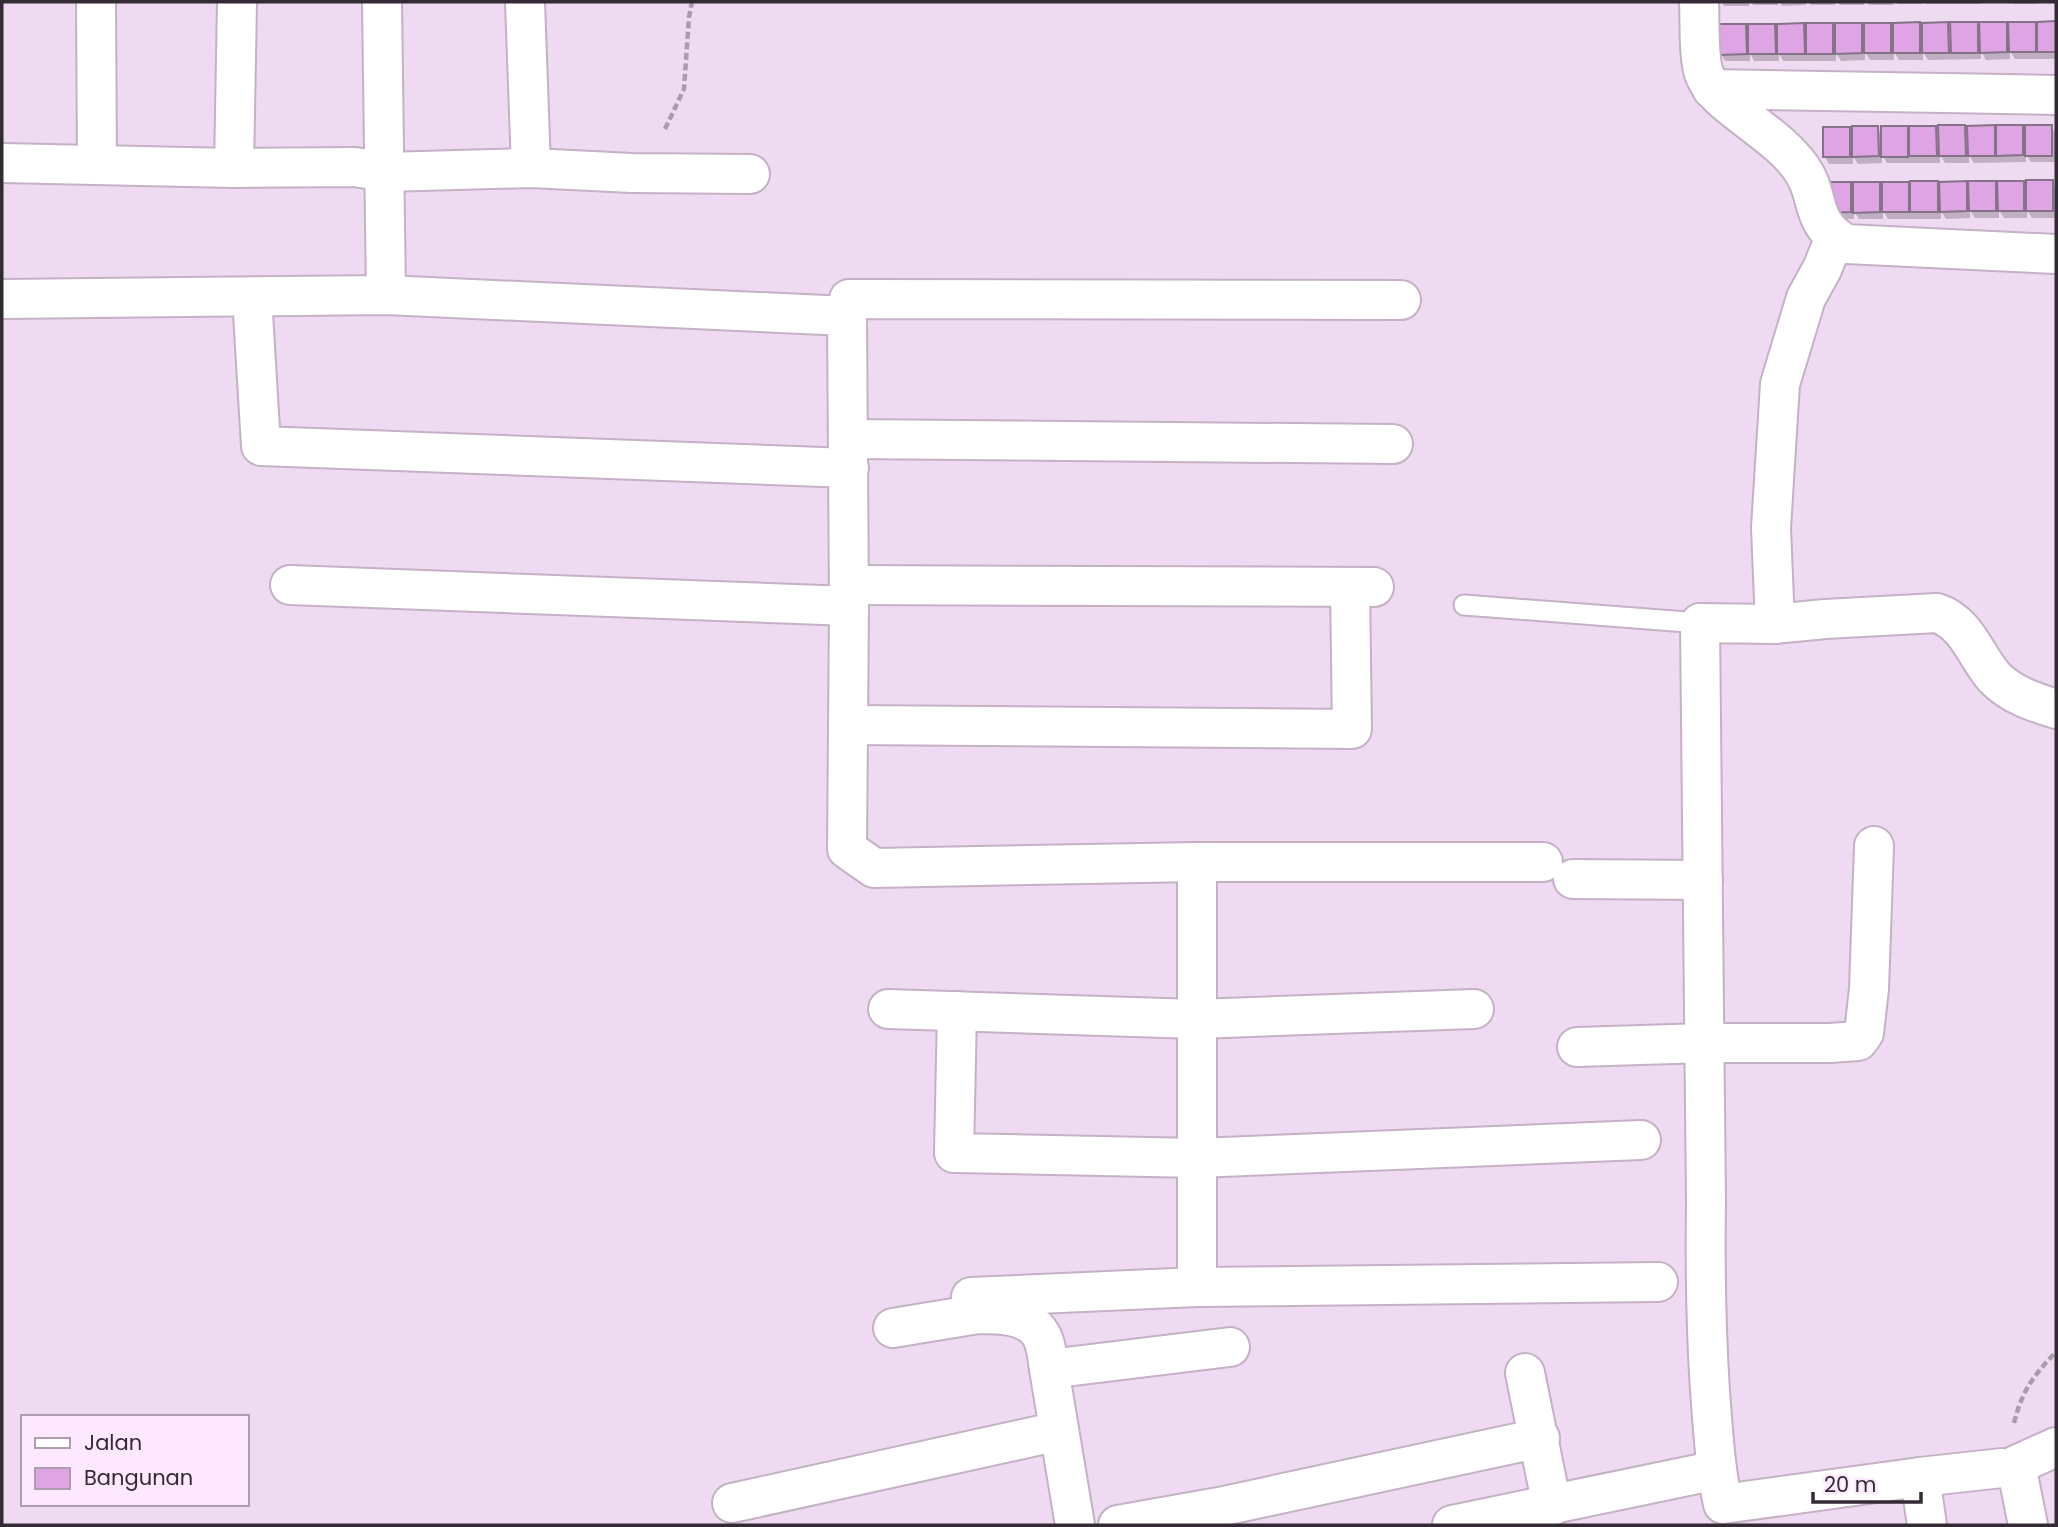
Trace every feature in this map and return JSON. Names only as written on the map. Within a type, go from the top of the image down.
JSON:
[{"type":"street","points":[[96,2],[97,164]]},
{"type":"street","points":[[234,167],[237,2]]},
{"type":"street","points":[[382,2],[386,295]]},
{"type":"street","points":[[525,2],[531,168]]},
{"type":"street","points":[[1699,2],[1702,68],[1712,89],[1723,101],[1780,145],[1798,164],[1807,178],[1821,220],[1835,237],[1846,244],[2056,254]]},
{"type":"street","points":[[1712,89],[2056,95]]},
{"type":"street","points":[[2,163],[355,167],[385,172],[531,168],[632,173],[750,174]]},
{"type":"street","points":[[1775,624],[1771,528],[1780,384],[1806,298],[1835,237]]},
{"type":"street","points":[[2,299],[386,295],[847,316]]},
{"type":"street","points":[[252,297],[261,446],[849,454],[1393,444]]},
{"type":"street","points":[[1401,300],[849,299],[847,849],[874,868],[1197,862],[1558,870],[1703,880]]},
{"type":"street","points":[[290,585],[849,595],[1364,587],[1352,729],[848,725]]},
{"type":"street","points":[[1723,1500],[1709,1378],[1704,1275],[1706,1202],[1700,623],[1775,624],[1937,613],[1954,621],[1994,677],[2010,690],[2028,700],[2056,709]]},
{"type":"street","points":[[1577,1047],[1858,1041],[1864,1033],[1869,999],[1874,846]]},
{"type":"street","points":[[1197,862],[1197,1287]]},
{"type":"street","points":[[888,1009],[1196,1019],[1474,1009]]},
{"type":"street","points":[[957,1011],[954,1153],[1197,1158],[1641,1140]]},
{"type":"street","points":[[971,1297],[1197,1287],[1658,1282]]},
{"type":"street","points":[[893,1328],[978,1314],[1016,1317],[1028,1322],[1040,1334],[1045,1344],[1074,1525]]},
{"type":"street","points":[[1049,1369],[1230,1347]]},
{"type":"street","points":[[1525,1373],[1552,1506]]},
{"type":"street","points":[[732,1503],[1059,1431]]},
{"type":"street","points":[[1118,1525],[1219,1507],[1539,1438]]},
{"type":"street","points":[[2028,1525],[2017,1465],[2056,1447]]},
{"type":"street","points":[[1452,1525],[1552,1506],[1723,1500],[2002,1468]]},
{"type":"street","points":[[1920,1477],[1927,1525]]},
{"type":"lane","points":[[1464,606],[1700,623]]},
{"type":"path","points":[[665,129],[684,89],[692,2]]},
{"type":"path","points":[[2002,1468],[2019,1404],[2035,1374],[2056,1352]]},
{"type":"building","points":[[2056,21],[2056,52],[2037,52],[2037,22]]},
{"type":"building","points":[[1920,22],[1920,53],[1893,53],[1893,23]]},
{"type":"building","points":[[1948,22],[1949,53],[1922,53],[1922,23]]},
{"type":"building","points":[[1950,22],[1978,22],[1978,53],[1951,53]]},
{"type":"building","points":[[1979,22],[2007,22],[2007,52],[1980,53]]},
{"type":"building","points":[[2008,22],[2036,22],[2036,52],[2009,52]]},
{"type":"building","points":[[1804,23],[1805,54],[1777,54],[1777,24]]},
{"type":"building","points":[[1806,23],[1833,23],[1833,54],[1806,54]]},
{"type":"building","points":[[1835,23],[1862,23],[1862,53],[1835,54]]},
{"type":"building","points":[[1864,23],[1891,23],[1891,53],[1864,53]]},
{"type":"building","points":[[1719,24],[1746,24],[1747,54],[1719,55]]},
{"type":"building","points":[[1748,24],[1775,24],[1776,54],[1748,54]]},
{"type":"building","points":[[1938,125],[1965,125],[1966,156],[1939,156]]},
{"type":"building","points":[[1995,125],[1995,156],[1968,156],[1967,126]]},
{"type":"building","points":[[1996,125],[2023,125],[2023,155],[1996,156]]},
{"type":"building","points":[[2025,125],[2052,125],[2052,156],[2025,156]]},
{"type":"building","points":[[1852,126],[1878,126],[1879,156],[1852,157]]},
{"type":"building","points":[[1881,126],[1908,126],[1908,157],[1881,157]]},
{"type":"building","points":[[1909,126],[1936,126],[1937,156],[1909,156]]},
{"type":"building","points":[[1823,127],[1850,127],[1850,157],[1823,157]]},
{"type":"building","points":[[2026,180],[2053,180],[2053,211],[2026,211]]},
{"type":"building","points":[[1910,181],[1938,181],[1938,212],[1910,212]]},
{"type":"building","points":[[1967,181],[1967,211],[1940,212],[1939,182]]},
{"type":"building","points":[[1968,181],[1996,181],[1996,211],[1969,211]]},
{"type":"building","points":[[1997,181],[2024,181],[2024,211],[1998,211]]},
{"type":"building","points":[[1824,182],[1851,182],[1851,212],[1824,213]]},
{"type":"building","points":[[1853,182],[1880,182],[1880,212],[1853,213]]},
{"type":"building","points":[[1882,182],[1909,182],[1909,212],[1882,212]]}]
